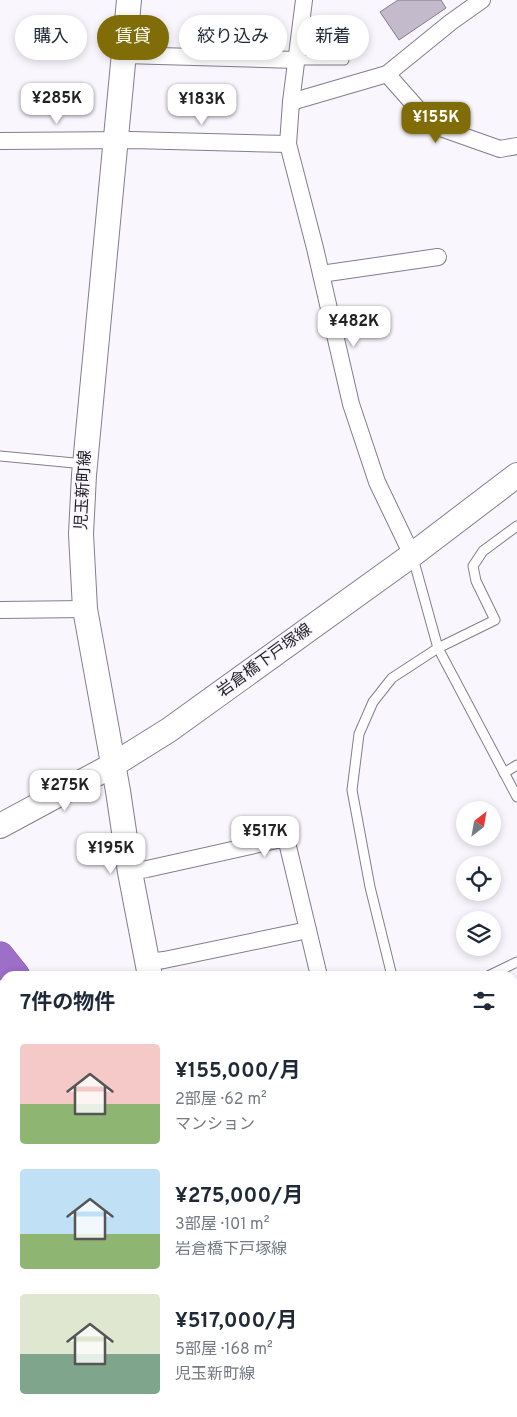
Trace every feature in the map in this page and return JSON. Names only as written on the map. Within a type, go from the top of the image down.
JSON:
[{"type":"highway","points":[[0,956],[12,971]]},
{"type":"main road","name":"児玉新町線","points":[[128,15],[129,0]]},
{"type":"main road","name":"児玉新町線","points":[[123,60],[85,464],[81,534],[84,609],[149,969]]},
{"type":"main road","name":"岩倉橋下戸塚線","points":[[0,826],[112,765],[169,730],[412,555],[517,475]]},
{"type":"street","points":[[304,0],[288,144],[351,404],[377,482],[412,555]]},
{"type":"street","points":[[292,102],[387,74],[482,0]]},
{"type":"street","points":[[169,56],[296,60]]},
{"type":"street","points":[[387,74],[432,126],[500,149],[517,146]]},
{"type":"street","points":[[0,141],[115,140],[288,144]]},
{"type":"street","points":[[321,274],[438,256]]},
{"type":"street","points":[[0,610],[84,609]]},
{"type":"street","points":[[130,872],[147,870],[286,838],[318,971]]},
{"type":"street","points":[[149,969],[164,960],[308,930]]},
{"type":"lane","points":[[0,456],[85,464]]},
{"type":"lane","points":[[391,971],[370,887],[352,790],[359,734],[374,702],[392,678],[438,648],[495,620],[476,580],[473,566],[483,551],[517,526]]},
{"type":"lane","points":[[412,555],[438,648],[517,797]]},
{"type":"lane","points":[[504,773],[517,766]]},
{"type":"lane","points":[[498,971],[517,962]]},
{"type":"building","points":[[398,0],[441,0],[446,8],[399,40],[380,12]]}]
